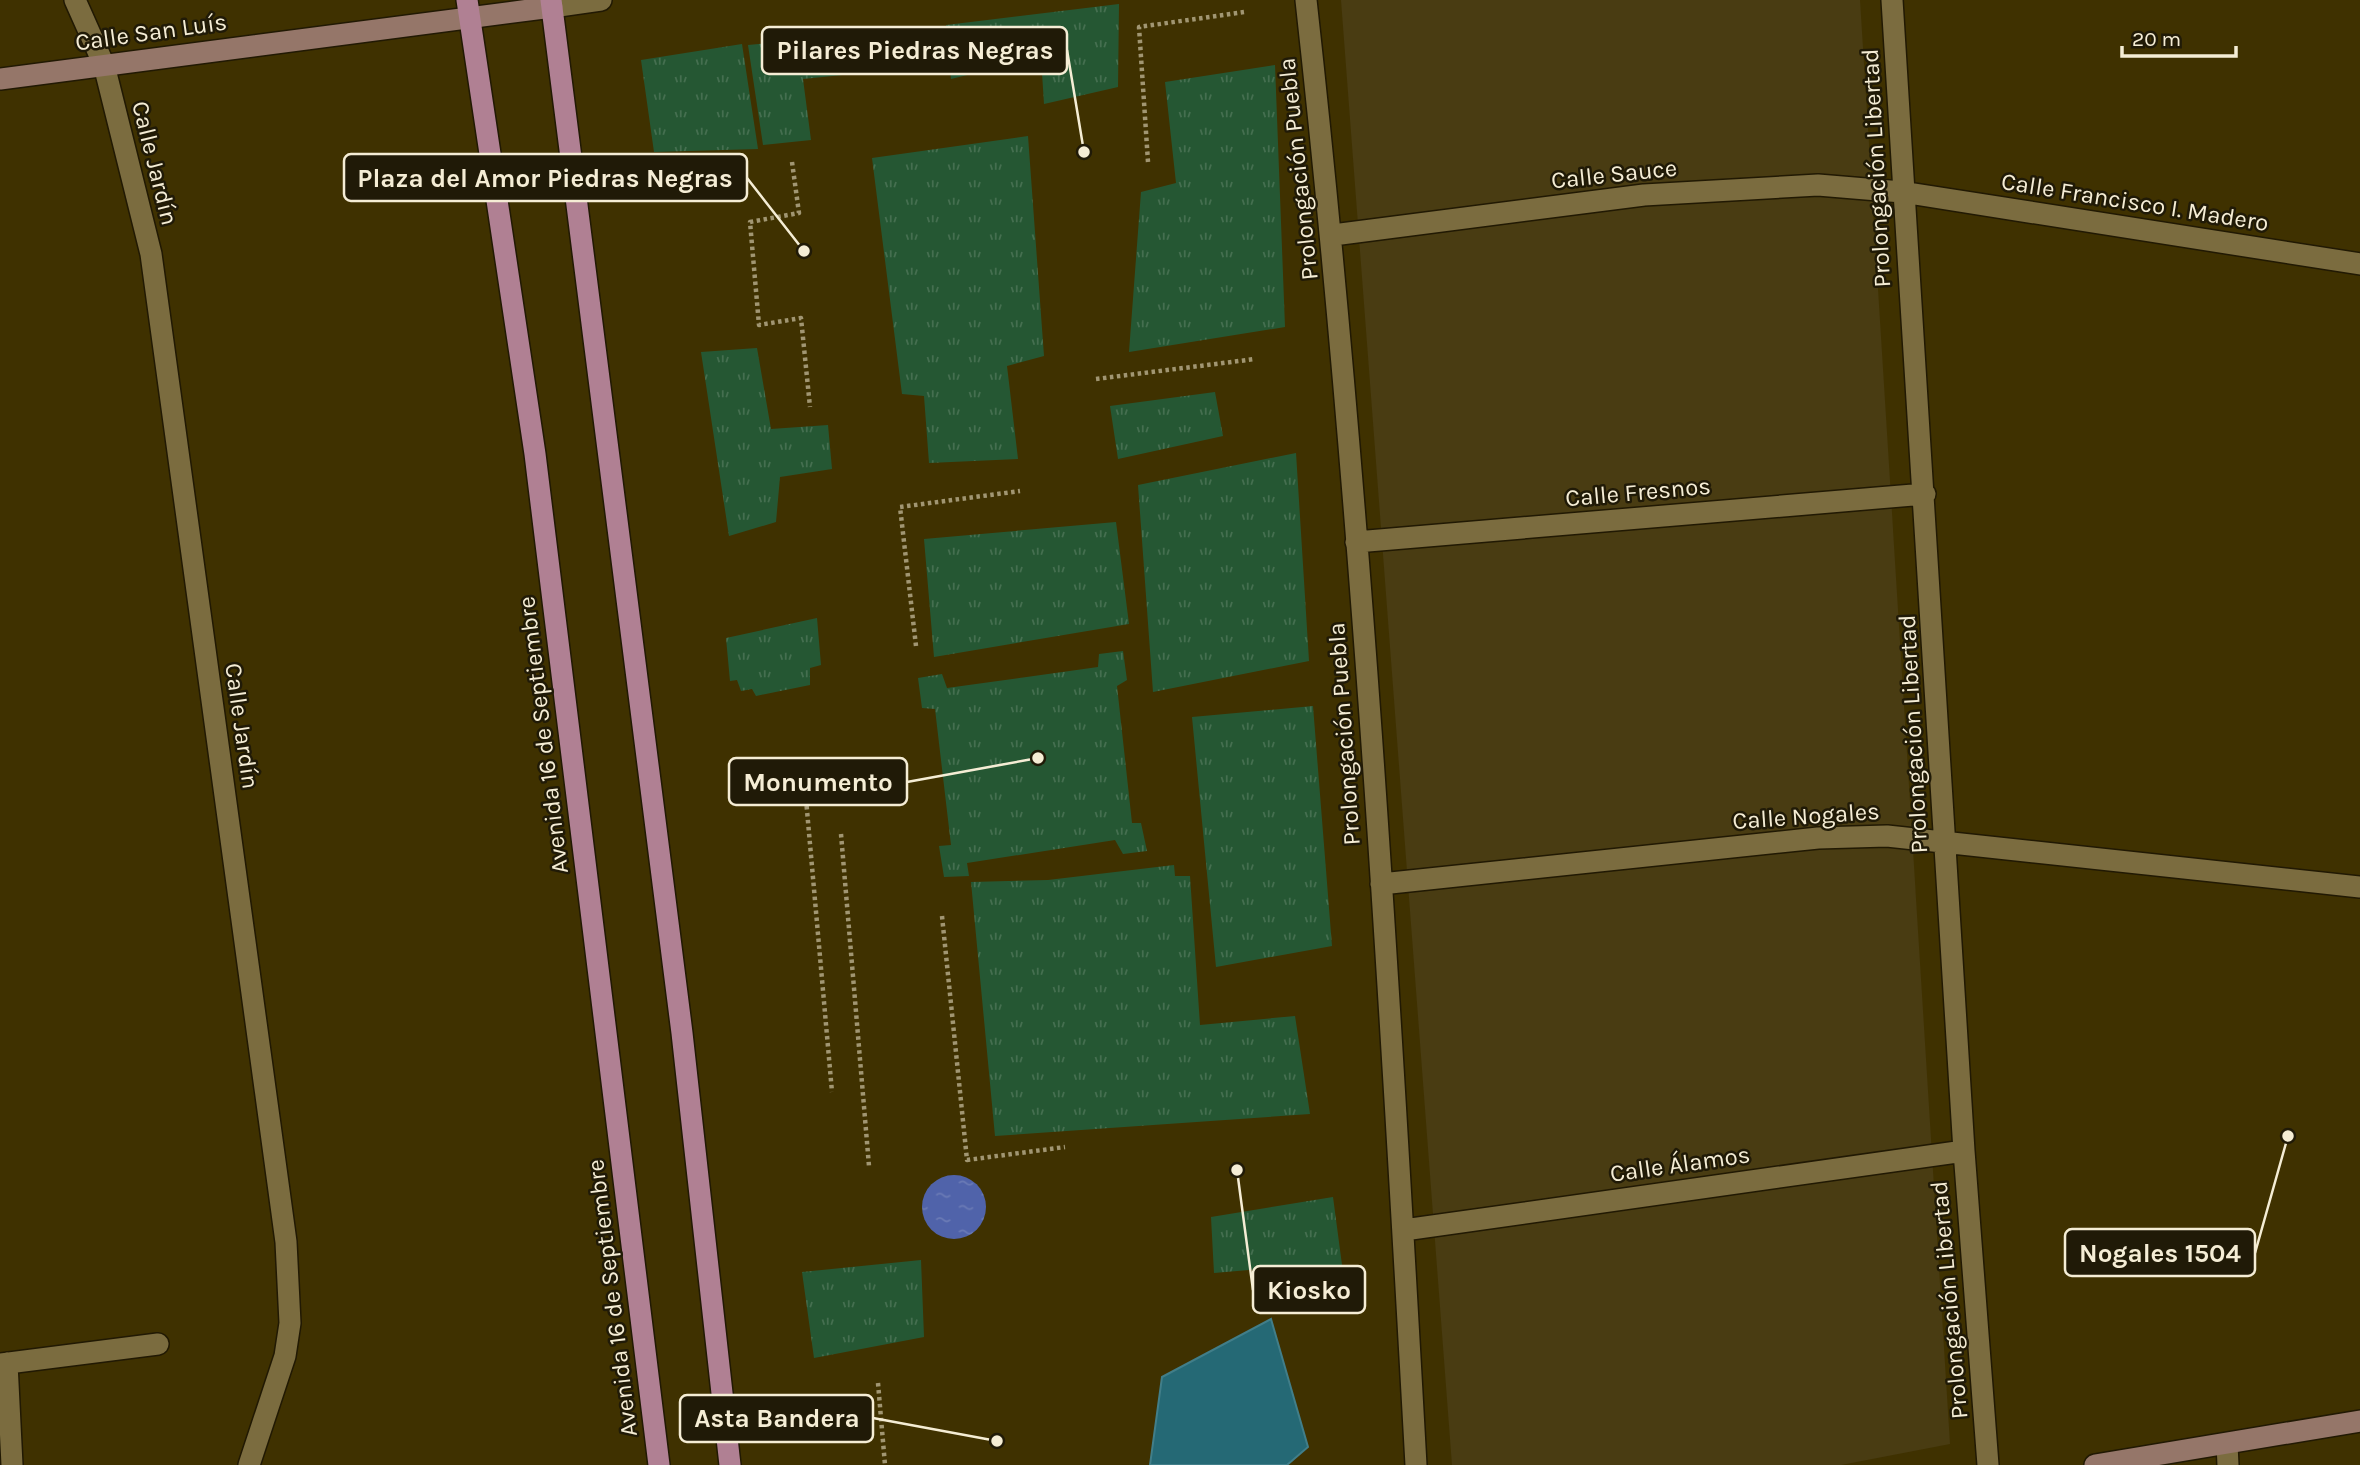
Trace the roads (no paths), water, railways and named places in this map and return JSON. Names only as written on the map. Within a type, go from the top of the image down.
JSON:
[{"type":"main road","points":[[552,3],[682,1032],[730,1465]]},
{"type":"main road","name":"Avenida 16 de Septiembre","points":[[468,8],[535,454],[659,1465]]},
{"type":"street","name":"Calle Jardín","points":[[75,0],[104,65],[151,254],[286,1242],[290,1323],[285,1356],[250,1465]]},
{"type":"street","name":"Calle San Luís","points":[[0,79],[468,8],[600,0]]},
{"type":"street","name":"Prolongación Puebla","points":[[1306,0],[1332,235],[1356,542],[1404,1230],[1416,1465]]},
{"type":"street","name":"Prolongación Libertad","points":[[1892,0],[1964,1150],[1989,1465]]},
{"type":"street","name":"Calle Sauce","points":[[1332,235],[1644,195],[1818,185],[1902,192]]},
{"type":"street","name":"Calle Francisco I. Madero","points":[[1902,192],[2360,264]]},
{"type":"street","name":"Calle Fresnos","points":[[1356,542],[1925,494]]},
{"type":"street","name":"Calle Nogales","points":[[1381,884],[1818,838],[1887,836],[1945,840],[2360,887]]},
{"type":"street","name":"Calle Álamos","points":[[1404,1230],[1964,1150]]},
{"type":"street","points":[[12,1465],[3,1364],[158,1345]]},
{"type":"street","points":[[2095,1465],[2228,1454],[2360,1420]]},
{"type":"water","points":[[954,1175],[966,1177],[977,1184],[984,1195],[984,1219],[977,1230],[966,1237],[954,1239],[942,1237],[931,1230],[924,1219],[922,1207],[924,1195],[931,1184],[942,1177]]},
{"type":"place","name":"Pilares Piedras Negras","points":[[1084,152]]},
{"type":"place","name":"Plaza del Amor Piedras Negras","points":[[804,251]]},
{"type":"place","name":"Monumento","points":[[1038,758]]},
{"type":"place","name":"Nogales 1504","points":[[2288,1136]]},
{"type":"place","name":"Kiosko","points":[[1237,1170]]},
{"type":"place","name":"Asta Bandera","points":[[997,1441]]}]
